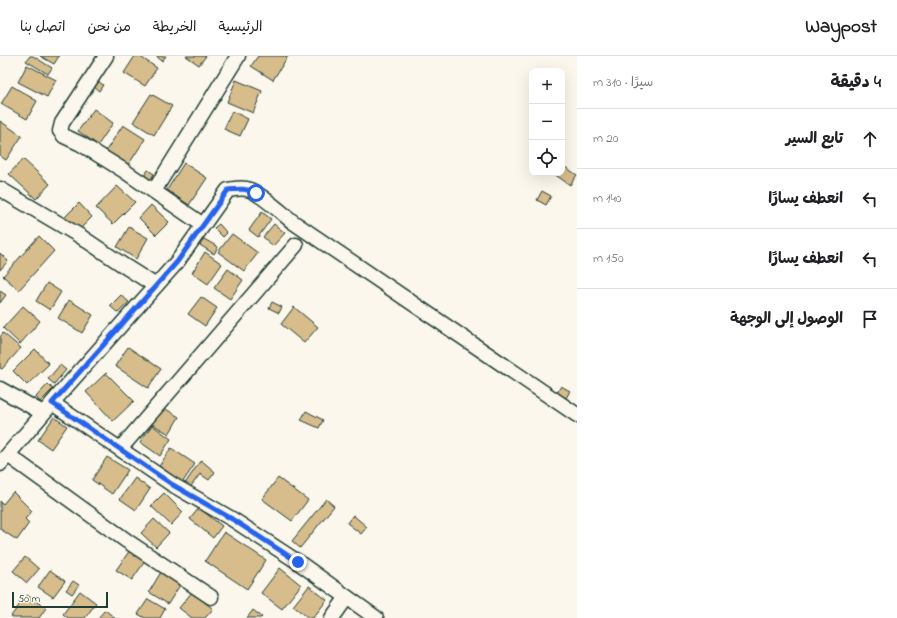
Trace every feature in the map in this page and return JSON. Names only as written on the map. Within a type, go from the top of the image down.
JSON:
[{"type":"street","points":[[106,56],[62,123],[60,131],[64,136],[81,144],[117,166],[203,225]]},
{"type":"street","points":[[154,191],[238,56]]},
{"type":"street","points":[[211,597],[4,459],[47,408],[177,262],[228,190],[241,188],[249,189],[256,193],[293,222],[577,415]]},
{"type":"street","points":[[0,189],[80,236],[126,268],[156,286]]},
{"type":"street","points":[[120,449],[296,245]]},
{"type":"street","points":[[0,389],[47,408],[120,449],[173,485],[232,519],[298,562],[376,618]]},
{"type":"street","points":[[332,618],[347,597]]},
{"type":"building","points":[[30,56],[33,56],[52,68],[48,74],[26,61]]},
{"type":"building","points":[[40,56],[59,56],[54,64]]},
{"type":"building","points":[[135,56],[139,56],[157,68],[145,86],[124,73]]},
{"type":"building","points":[[156,56],[166,56],[162,61]]},
{"type":"building","points":[[186,56],[206,56],[199,65]]},
{"type":"building","points":[[258,56],[288,56],[273,80],[251,66]]},
{"type":"building","points":[[27,65],[56,80],[47,97],[18,82]]},
{"type":"building","points":[[236,80],[262,91],[253,113],[227,102]]},
{"type":"building","points":[[98,81],[103,85],[99,91],[94,87]]},
{"type":"building","points":[[12,86],[37,101],[27,119],[1,104]]},
{"type":"building","points":[[151,94],[172,106],[154,135],[133,122]]},
{"type":"building","points":[[94,109],[113,123],[98,145],[78,131]]},
{"type":"building","points":[[232,111],[248,119],[240,136],[224,129]]},
{"type":"building","points":[[0,121],[22,136],[6,160],[0,156]]},
{"type":"building","points":[[123,125],[145,139],[127,167],[105,152]]},
{"type":"building","points":[[23,159],[50,184],[36,199],[9,174]]},
{"type":"building","points":[[184,163],[207,178],[189,205],[167,190]]},
{"type":"building","points":[[565,167],[577,175],[570,185],[557,176],[565,176]]},
{"type":"building","points":[[148,170],[154,174],[149,182],[143,178]]},
{"type":"building","points":[[117,186],[135,202],[113,224],[96,208]]},
{"type":"building","points":[[542,191],[551,196],[546,205],[537,200]]},
{"type":"building","points":[[79,203],[92,217],[78,231],[64,218]]},
{"type":"building","points":[[151,205],[169,222],[156,235],[139,218]]},
{"type":"building","points":[[262,212],[271,219],[258,237],[249,230]]},
{"type":"building","points":[[219,224],[227,233],[223,237],[214,228]]},
{"type":"building","points":[[274,224],[285,233],[273,246],[263,237]]},
{"type":"building","points":[[129,227],[148,238],[136,259],[117,247]]},
{"type":"building","points":[[232,234],[258,253],[244,271],[218,252]]},
{"type":"building","points":[[39,236],[54,251],[19,290],[3,276]]},
{"type":"building","points":[[204,239],[218,247],[214,254],[200,245]]},
{"type":"building","points":[[205,252],[222,264],[208,284],[192,273]]},
{"type":"building","points":[[0,253],[8,261],[0,270]]},
{"type":"building","points":[[228,269],[243,280],[230,299],[214,288]]},
{"type":"building","points":[[47,283],[61,292],[50,310],[36,301]]},
{"type":"building","points":[[0,291],[6,295],[0,303]]},
{"type":"building","points":[[121,295],[129,302],[118,313],[110,306]]},
{"type":"building","points":[[201,297],[217,308],[205,326],[188,314]]},
{"type":"building","points":[[69,300],[93,315],[82,333],[58,318]]},
{"type":"building","points":[[272,302],[282,307],[279,313],[269,308]]},
{"type":"building","points":[[23,306],[40,321],[20,344],[3,328]]},
{"type":"building","points":[[294,307],[318,327],[304,343],[281,324]]},
{"type":"building","points":[[3,333],[21,348],[2,369],[0,368],[0,337]]},
{"type":"building","points":[[128,347],[161,369],[148,388],[115,366]]},
{"type":"building","points":[[35,349],[49,364],[27,385],[13,371]]},
{"type":"building","points":[[60,365],[66,370],[54,384],[48,379]]},
{"type":"building","points":[[106,373],[134,401],[113,421],[86,392]]},
{"type":"building","points":[[48,384],[53,389],[40,402],[36,397]]},
{"type":"building","points":[[561,386],[570,391],[566,398],[557,393]]},
{"type":"building","points":[[159,405],[179,417],[169,434],[149,422]]},
{"type":"building","points":[[306,411],[323,420],[319,428],[301,420]]},
{"type":"building","points":[[54,417],[67,426],[51,449],[38,440]]},
{"type":"building","points":[[152,425],[171,439],[160,456],[140,442]]},
{"type":"building","points":[[171,448],[195,464],[182,483],[158,468]]},
{"type":"building","points":[[107,457],[128,470],[112,494],[92,480]]},
{"type":"building","points":[[201,460],[215,472],[209,480],[200,474],[189,489],[184,485]]},
{"type":"building","points":[[135,478],[150,489],[136,510],[120,499]]},
{"type":"building","points":[[278,478],[308,500],[292,521],[262,499]]},
{"type":"building","points":[[13,492],[32,511],[25,519],[29,523],[17,540],[0,529],[0,501],[3,504]]},
{"type":"building","points":[[164,493],[183,512],[171,525],[151,506]]},
{"type":"building","points":[[326,499],[334,506],[300,548],[292,541]]},
{"type":"building","points":[[199,508],[222,526],[213,538],[190,519]]},
{"type":"building","points":[[353,515],[367,527],[361,534],[347,523]]},
{"type":"building","points":[[154,519],[169,533],[156,547],[141,533]]},
{"type":"building","points":[[224,532],[266,560],[247,589],[205,561]]},
{"type":"building","points":[[130,550],[145,561],[132,580],[116,570]]},
{"type":"building","points":[[25,557],[39,569],[27,583],[13,571]]},
{"type":"building","points":[[280,568],[301,585],[282,609],[261,593]]},
{"type":"building","points":[[50,570],[65,581],[53,597],[38,587]]},
{"type":"building","points":[[161,572],[180,585],[168,604],[149,592]]},
{"type":"building","points":[[73,581],[79,585],[72,594],[66,590]]},
{"type":"building","points":[[309,586],[327,600],[313,618],[309,618],[293,606]]},
{"type":"building","points":[[80,591],[96,603],[85,618],[68,618],[63,614]]},
{"type":"building","points":[[192,592],[213,609],[205,618],[192,618],[179,608]]},
{"type":"building","points":[[27,595],[46,608],[39,618],[14,618],[11,616]]},
{"type":"building","points":[[148,599],[165,609],[160,618],[145,618],[138,614]]},
{"type":"building","points":[[105,610],[115,618],[98,618]]},
{"type":"building","points":[[253,610],[262,617],[247,618]]},
{"type":"route","points":[[256,193],[249,189],[241,188],[228,190],[177,262],[52,403],[173,485],[232,519],[298,562]]}]
